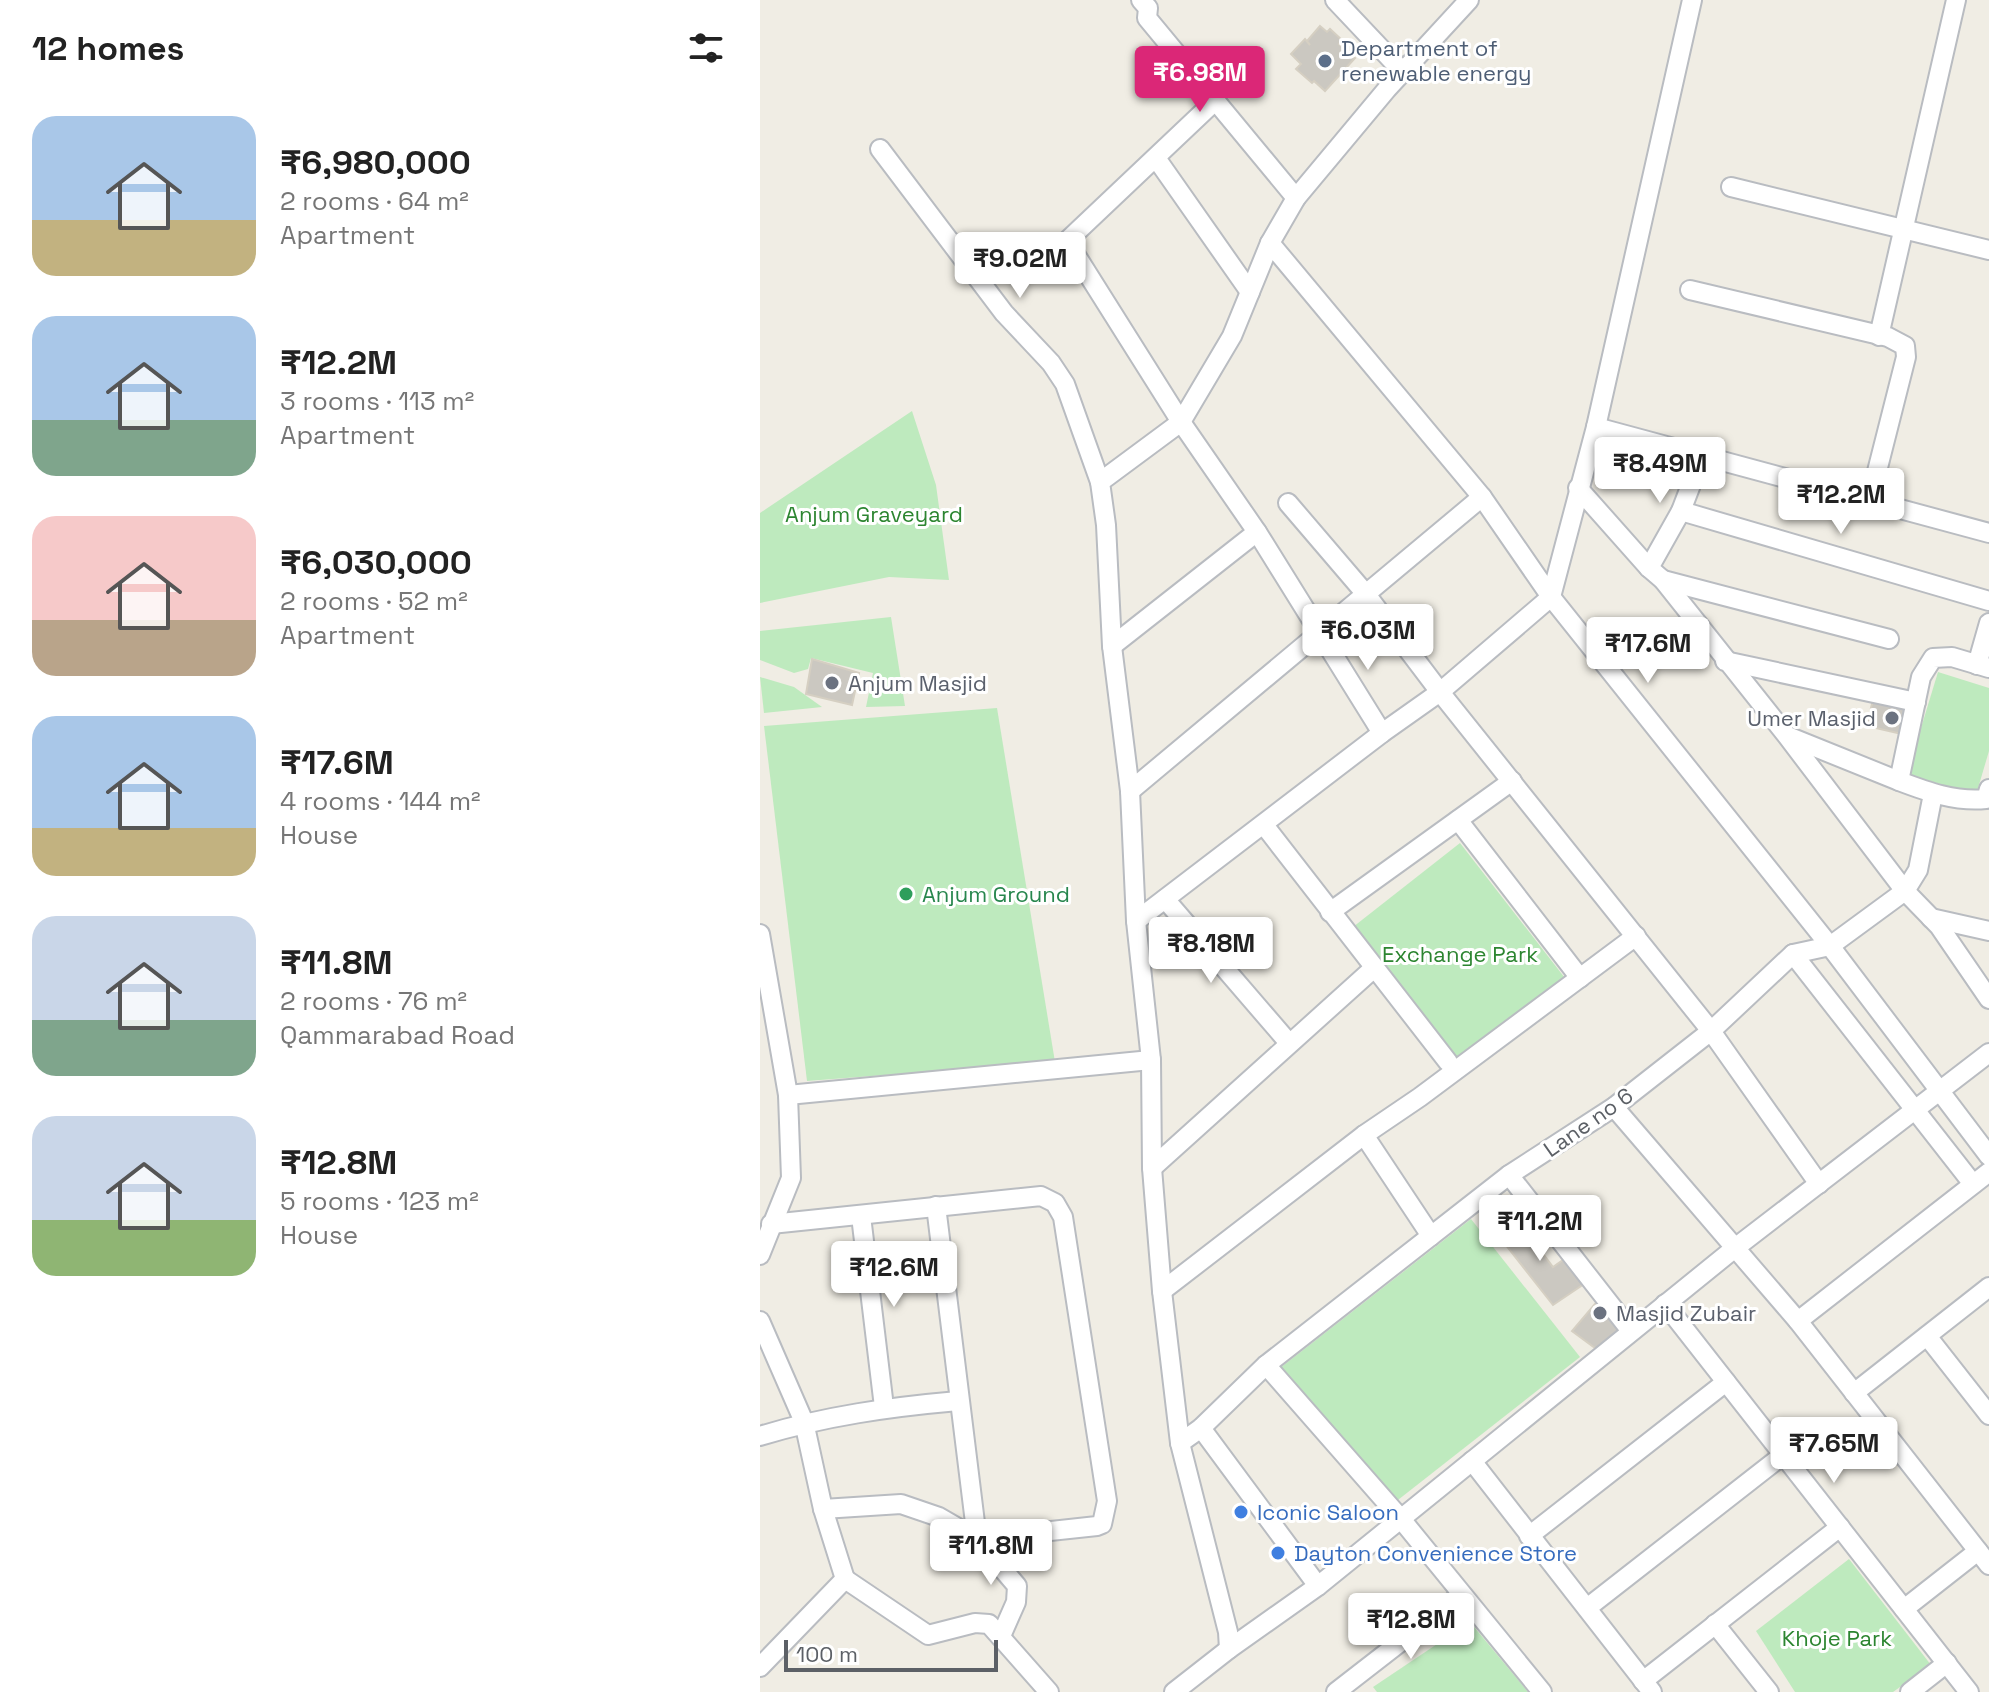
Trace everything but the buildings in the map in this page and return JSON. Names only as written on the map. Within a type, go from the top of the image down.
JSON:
[{"type":"street","points":[[1141,0],[1148,8],[1147,18],[1296,198]]},
{"type":"street","points":[[1335,0],[1403,72]]},
{"type":"street","points":[[1100,482],[1181,422],[1232,336],[1270,243],[1296,198],[1469,0]]},
{"type":"street","points":[[1136,921],[1440,692],[1551,597],[1596,427],[1692,0]]},
{"type":"street","points":[[1879,336],[1956,0]]},
{"type":"street","points":[[1216,100],[1067,241],[1181,422],[1257,532],[1382,733]]},
{"type":"street","points":[[880,149],[1004,313],[1051,363],[1065,384],[1100,482],[1106,525],[1112,646],[1130,791],[1136,921],[1151,1060],[1152,1168],[1162,1291],[1180,1443],[1228,1632],[1229,1649]]},
{"type":"street","points":[[1156,158],[1250,292]]},
{"type":"street","points":[[1731,187],[1989,250]]},
{"type":"street","points":[[1270,243],[1482,497],[1551,597],[1830,946],[1989,1156]]},
{"type":"street","points":[[1690,290],[1888,337],[1905,346],[1907,351],[1870,499]]},
{"type":"street","points":[[1596,427],[1989,533]]},
{"type":"street","points":[[1656,574],[1702,456]]},
{"type":"street","points":[[1578,488],[1656,574],[1787,736],[1905,891],[1935,922],[1989,999]]},
{"type":"street","points":[[1130,791],[1482,497]]},
{"type":"street","points":[[1288,503],[1365,593],[1440,692],[1711,1031],[1819,1184]]},
{"type":"street","points":[[1681,511],[1989,601]]},
{"type":"street","points":[[1112,646],[1257,532]]},
{"type":"street","points":[[1656,574],[1889,639]]},
{"type":"street","points":[[1899,781],[1921,677],[1933,658],[1952,657],[1983,667],[1989,623]]},
{"type":"street","points":[[1725,661],[1916,702]]},
{"type":"street","points":[[1787,736],[1933,794],[1968,801],[1988,796]]},
{"type":"street","points":[[1330,912],[1512,781]]},
{"type":"street","points":[[1933,794],[1918,870],[1905,891],[1830,946],[1793,954],[1973,1184]]},
{"type":"street","points":[[1458,820],[1580,978]]},
{"type":"street","points":[[1264,825],[1448,1062]]},
{"type":"street","points":[[1165,899],[1289,1043]]},
{"type":"street","points":[[1935,922],[1989,931]]},
{"type":"street","points":[[1935,922],[1989,941]]},
{"type":"street","points":[[760,934],[768,1029],[788,1095],[791,1178],[760,1255]]},
{"type":"street","points":[[1162,1291],[1364,1135],[1636,936]]},
{"type":"street","name":"Lane no 6","points":[[1180,1443],[1201,1428],[1266,1365],[1509,1175],[1614,1107],[1711,1031],[1793,954]]},
{"type":"street","points":[[1152,1168],[1374,968]]},
{"type":"street","points":[[1174,1692],[1318,1586],[1735,1248],[1989,1053]]},
{"type":"street","points":[[788,1095],[1151,1060]]},
{"type":"street","points":[[1614,1107],[1798,1321],[1984,1558],[1904,1609]]},
{"type":"street","points":[[1364,1135],[1431,1236]]},
{"type":"street","points":[[1798,1321],[1989,1172]]},
{"type":"street","points":[[1509,1175],[1631,1331]]},
{"type":"street","points":[[771,1224],[1041,1196],[1060,1208],[1107,1501],[1102,1524],[977,1539]]},
{"type":"street","points":[[936,1206],[977,1539]]},
{"type":"street","points":[[861,1216],[884,1407]]},
{"type":"street","points":[[1854,1393],[1989,1287]]},
{"type":"street","points":[[1665,1304],[1969,1692]]},
{"type":"street","points":[[760,1321],[804,1422],[823,1509],[845,1579],[928,1635],[982,1623],[996,1630],[1049,1692]]},
{"type":"street","points":[[1927,1336],[1987,1409]]},
{"type":"street","points":[[1266,1365],[1401,1519],[1542,1692]]},
{"type":"street","points":[[1529,1536],[1726,1382]]},
{"type":"street","points":[[760,1436],[804,1422],[884,1407],[958,1401]]},
{"type":"street","points":[[1201,1428],[1318,1586]]},
{"type":"street","points":[[1587,1608],[1783,1455]]},
{"type":"street","points":[[1472,1461],[1648,1686],[1715,1624],[1840,1527]]},
{"type":"street","points":[[823,1509],[910,1506],[939,1517],[977,1539],[1017,1586],[1016,1602],[1001,1636]]},
{"type":"street","points":[[760,1667],[845,1579]]},
{"type":"street","points":[[1336,1692],[1358,1686],[1461,1595]]},
{"type":"street","points":[[1715,1624],[1769,1692]]},
{"type":"street","points":[[1910,1692],[1947,1663]]},
{"type":"green space","name":"Anjum Graveyard","points":[[912,411],[936,485],[949,580],[889,577],[760,603],[760,513]]},
{"type":"green space","points":[[891,617],[905,706],[866,707],[873,673],[811,658],[808,669],[794,673],[760,660],[760,631]]},
{"type":"green space","points":[[1938,672],[1989,688],[1989,751],[1976,795],[1907,774]]},
{"type":"green space","points":[[760,677],[794,687],[822,707],[764,713]]},
{"type":"green space","name":"Anjum Ground","points":[[997,708],[1055,1062],[807,1081],[764,726]]},
{"type":"green space","name":"Exchange Park","points":[[1460,843],[1568,982],[1460,1065],[1353,927]]},
{"type":"green space","points":[[1471,1219],[1580,1357],[1389,1507],[1280,1368]]},
{"type":"green space","name":"Khoje Park","points":[[1849,1559],[1931,1665],[1893,1692],[1795,1692],[1756,1631]]},
{"type":"green space","points":[[1470,1622],[1528,1692],[1377,1692],[1373,1687]]},
{"type":"place","name":"Department of renewable energy","points":[[1325,61]]},
{"type":"place","name":"Anjum Masjid","points":[[832,683]]},
{"type":"place","name":"Umer Masjid","points":[[1892,718]]},
{"type":"place","name":"Anjum Ground","points":[[906,894]]},
{"type":"place","name":"Masjid Zubair","points":[[1600,1313]]},
{"type":"place","name":"Iconic Saloon","points":[[1241,1512]]},
{"type":"place","name":"Dayton Convenience Store","points":[[1278,1553]]}]
